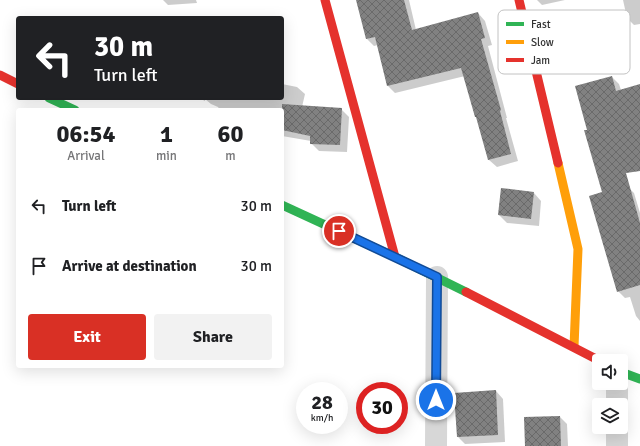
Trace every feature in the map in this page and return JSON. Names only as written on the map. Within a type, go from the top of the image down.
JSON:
[{"type":"street","points":[[325,0],[395,257]]},
{"type":"street","points":[[519,0],[521,10]]},
{"type":"street","points":[[537,74],[578,249],[574,348]]},
{"type":"street","points":[[0,75],[16,83]]},
{"type":"street","points":[[53,100],[71,108]]},
{"type":"street","points":[[284,206],[437,277],[592,357]]},
{"type":"street","points":[[436,446],[437,277]]},
{"type":"street","points":[[628,375],[640,379]]},
{"type":"street","points":[[617,434],[617,446]]},
{"type":"building","points":[[356,0],[404,0],[412,30],[478,12],[485,38],[481,39],[501,110],[511,154],[488,160],[461,68],[387,86],[375,37],[366,39]]},
{"type":"building","points":[[612,76],[616,91],[640,84],[640,171],[626,173],[640,223],[640,285],[617,292],[589,196],[602,192],[584,130],[587,130],[575,86]]},
{"type":"building","points":[[282,104],[342,108],[340,145],[310,144],[310,136],[284,130],[284,108],[282,108]]},
{"type":"building","points":[[501,188],[534,192],[531,219],[498,215]]},
{"type":"building","points":[[496,390],[498,435],[457,437],[454,393]]},
{"type":"building","points":[[560,416],[561,446],[525,446],[524,417]]},
{"type":"traffic: fast","points":[[53,100],[71,108]]},
{"type":"traffic: fast","points":[[284,206],[395,257],[466,292]]},
{"type":"traffic: fast","points":[[628,375],[640,379]]},
{"type":"traffic: slow","points":[[558,163],[578,249],[574,347]]},
{"type":"traffic: jam","points":[[325,0],[395,257]]},
{"type":"traffic: jam","points":[[519,0],[521,10]]},
{"type":"traffic: jam","points":[[537,74],[558,163]]},
{"type":"traffic: jam","points":[[0,75],[16,83]]},
{"type":"traffic: jam","points":[[466,292],[592,357]]},
{"type":"route","points":[[339,231],[437,277],[436,400]]}]
